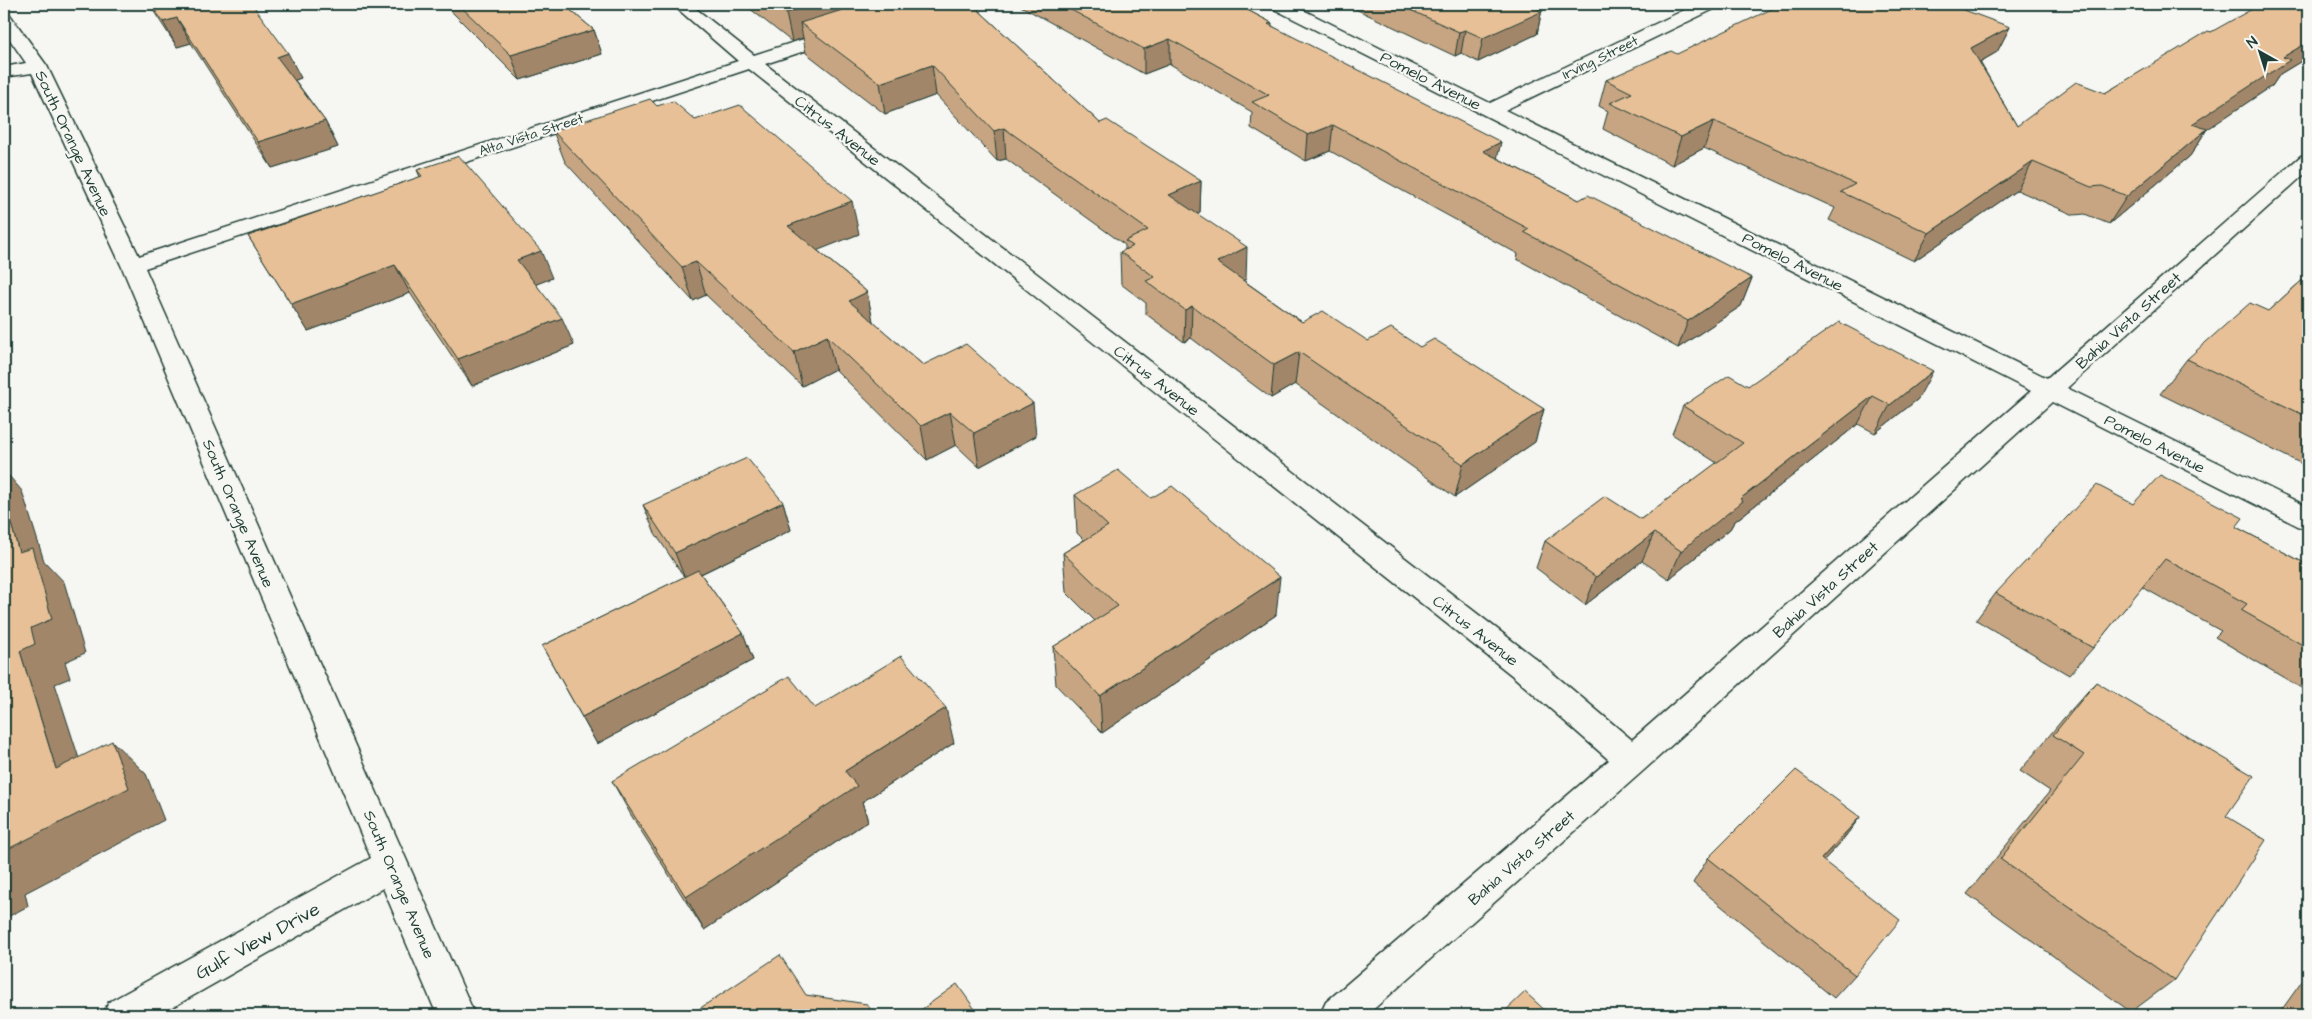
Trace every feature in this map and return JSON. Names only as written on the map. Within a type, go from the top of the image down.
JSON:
[{"type":"street","name":"Citrus Avenue","points":[[680,4],[751,62],[1525,668],[1632,760]]},
{"type":"street","name":"Pomelo Avenue","points":[[1278,4],[2308,519]]},
{"type":"street","name":"Irving Street","points":[[1490,110],[1710,4]]},
{"type":"street","name":"South Orange Avenue","points":[[5,23],[38,66],[132,265],[456,1015]]},
{"type":"street","name":"Alta Vista Street","points":[[132,265],[855,28]]},
{"type":"street","points":[[4,72],[38,66]]},
{"type":"street","name":"Bahia Vista Street","points":[[1339,1015],[1632,760],[2308,160]]},
{"type":"street","name":"Gulf View Drive","points":[[122,1015],[392,866]]},
{"type":"building","points":[[151,4],[252,4],[288,53],[277,57],[325,121],[258,142],[177,18],[163,22]]},
{"type":"building","points":[[458,4],[563,4],[594,30],[511,55]]},
{"type":"building","points":[[774,4],[815,4],[786,13]]},
{"type":"building","points":[[862,4],[972,4],[1100,123],[1107,120],[1201,181],[1169,195],[1247,247],[1217,262],[1302,322],[1323,311],[1368,341],[1391,328],[1420,347],[1434,339],[1544,409],[1463,464],[1299,352],[1274,365],[1192,306],[1185,310],[1146,281],[1155,277],[1120,252],[1133,246],[1125,241],[1148,230],[1004,128],[994,131],[932,65],[880,83],[800,23]]},
{"type":"building","points":[[1060,4],[1236,4],[1272,23],[1268,24],[1501,142],[1483,151],[1579,200],[1588,195],[1752,278],[1688,321],[1524,232],[1529,229],[1333,125],[1308,135],[1252,102],[1269,95],[1170,39],[1144,49]]},
{"type":"building","points":[[1397,4],[1536,4],[1530,6],[1543,11],[1483,38],[1465,30],[1459,32]]},
{"type":"building","points":[[1782,4],[1948,4],[2010,27],[1971,48],[2017,126],[2076,82],[2105,93],[2208,31],[2211,32],[2261,4],[2308,4],[2308,42],[2283,57],[2290,60],[2192,124],[2207,129],[2127,196],[2102,186],[2091,187],[2033,162],[1929,233],[1841,192],[1855,184],[1714,121],[1681,137],[1610,103],[1632,93],[1606,80],[1671,51],[1677,54]]},
{"type":"building","points":[[650,99],[657,106],[673,101],[695,120],[740,105],[852,201],[788,226],[867,292],[849,301],[923,365],[966,344],[1033,403],[974,433],[950,412],[921,426],[827,336],[794,352],[696,262],[682,267],[553,131]]},
{"type":"building","points":[[459,156],[541,251],[517,260],[562,318],[458,359],[395,265],[291,304],[248,236],[422,176],[417,170]]},
{"type":"building","points":[[2308,275],[2308,417],[2187,359],[2250,303],[2268,311]]},
{"type":"building","points":[[1839,322],[1933,371],[1890,405],[1873,396],[1740,499],[1743,501],[1681,551],[1654,533],[1596,577],[1545,541],[1605,496],[1641,519],[1743,443],[1683,406],[1729,375],[1748,386]]},
{"type":"building","points":[[747,458],[783,502],[675,553],[643,505]]},
{"type":"building","points":[[1118,470],[1151,498],[1172,486],[1280,577],[1100,696],[1053,647],[1118,606],[1063,553],[1108,526],[1075,495]]},
{"type":"building","points":[[2160,475],[2243,518],[2236,527],[2308,565],[2308,648],[2241,610],[2247,604],[2165,559],[2093,648],[1996,593],[2097,485],[2133,504]]},
{"type":"building","points":[[4,499],[19,552],[32,548],[52,619],[31,628],[35,644],[20,651],[56,769],[112,741],[129,788],[4,851]]},
{"type":"building","points":[[698,570],[743,633],[582,717],[542,646]]},
{"type":"building","points":[[901,656],[946,708],[845,771],[857,786],[686,897],[612,781],[789,676],[815,708]]},
{"type":"building","points":[[2096,682],[2254,776],[2226,816],[2266,840],[2174,980],[2000,859],[2084,755],[2053,735]]},
{"type":"building","points":[[1796,770],[1860,817],[1821,859],[1900,920],[1855,975],[1708,858]]},
{"type":"building","points":[[780,955],[806,995],[867,1004],[874,1015],[690,1015]]},
{"type":"building","points":[[957,984],[979,1015],[914,1015]]},
{"type":"building","points":[[1525,992],[1550,1015],[1501,1015]]}]
